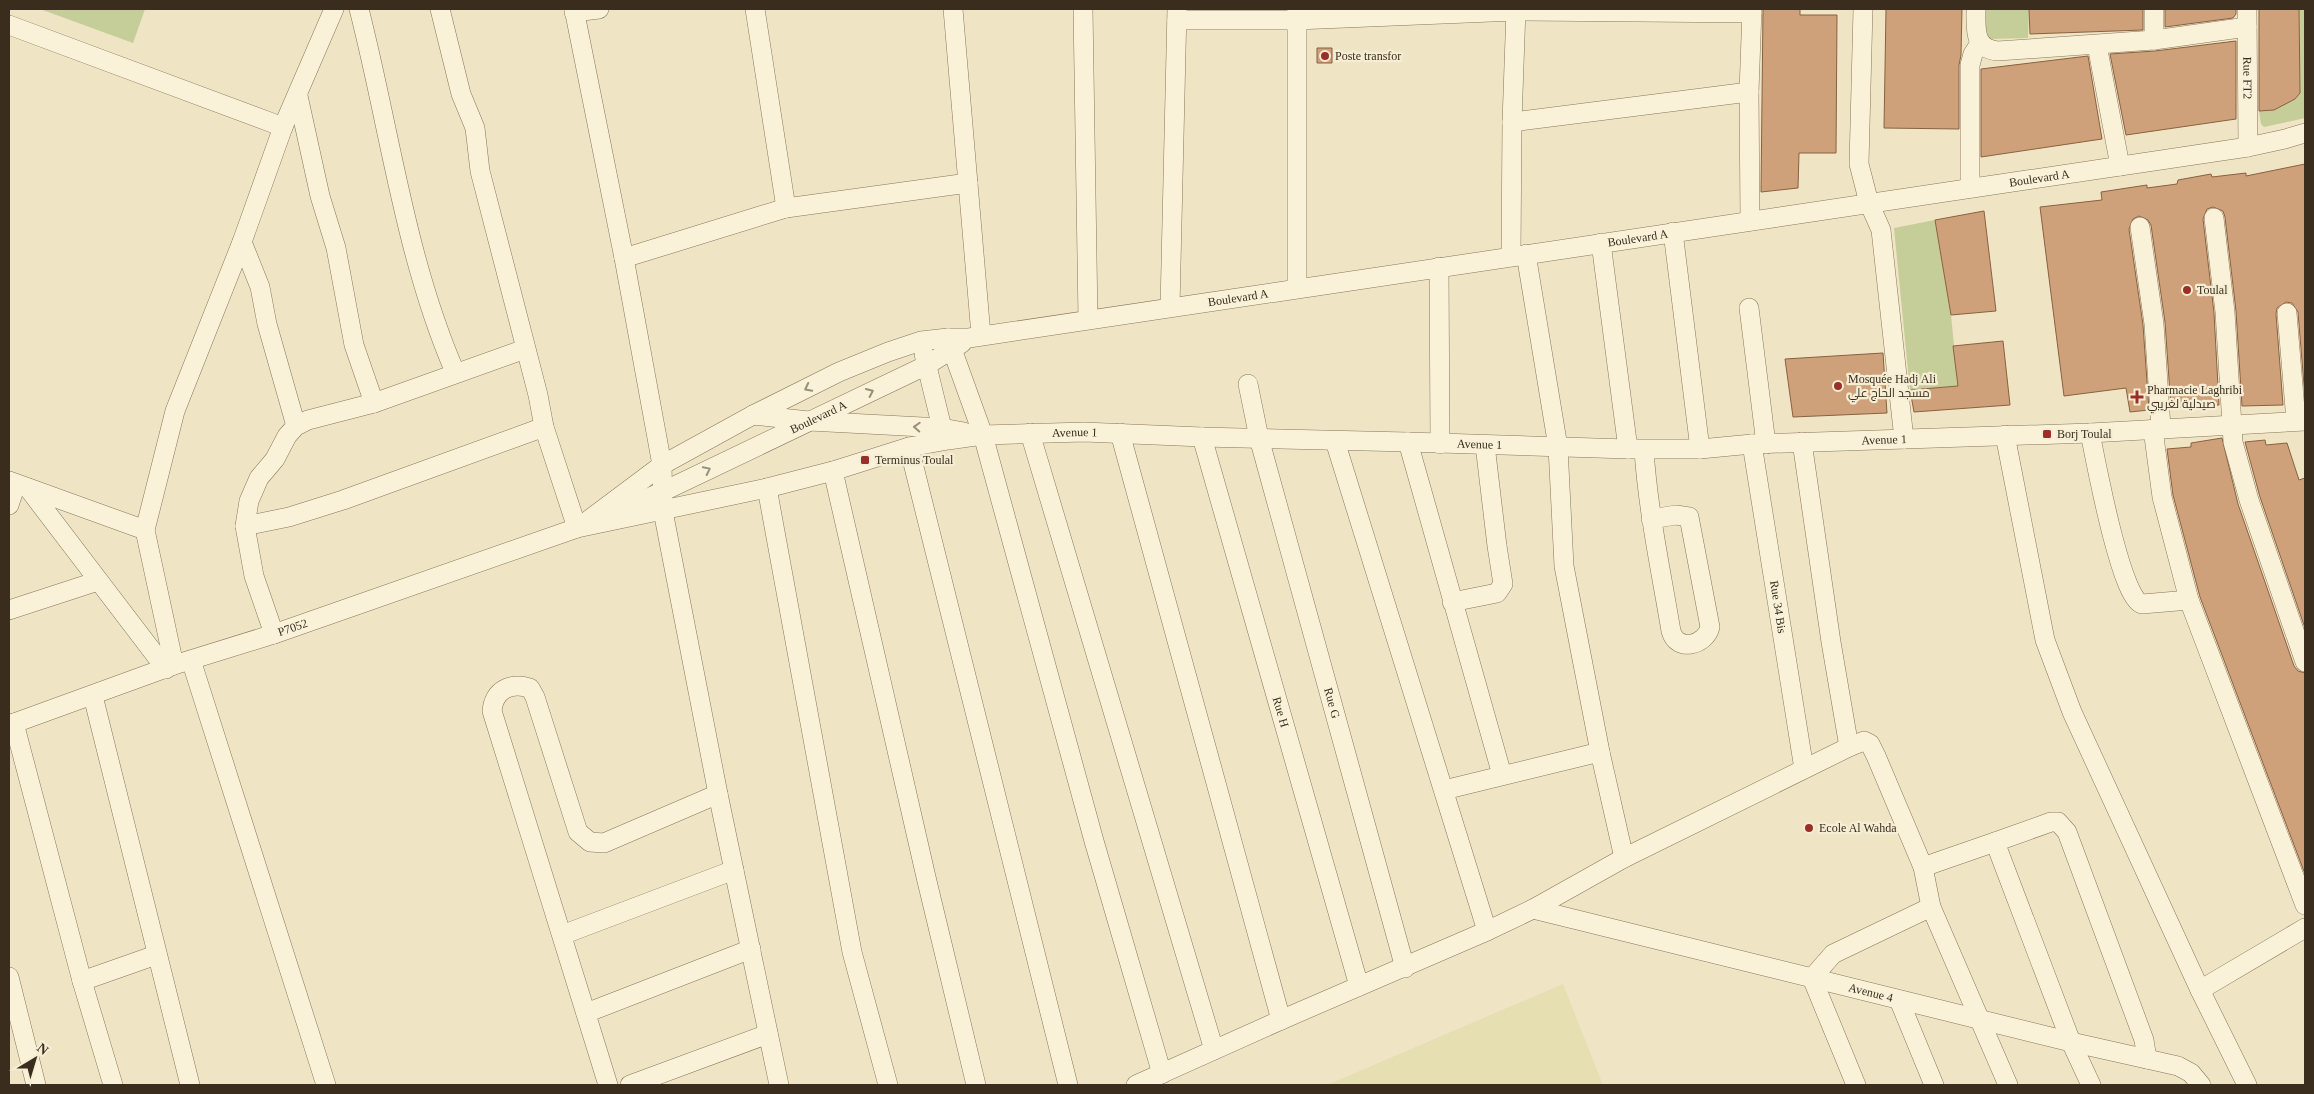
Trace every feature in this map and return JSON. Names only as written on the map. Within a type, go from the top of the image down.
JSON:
[{"type":"street","points":[[326,1085],[177,665],[145,530],[176,411],[242,242],[283,127],[334,9]]},
{"type":"street","points":[[359,9],[407,228],[437,331],[455,372]]},
{"type":"street","points":[[440,9],[461,94],[474,128],[480,171],[544,428],[577,528]]},
{"type":"street","points":[[600,9],[574,10],[624,258],[662,465],[663,511],[718,794],[779,1085]]},
{"type":"street","points":[[754,9],[786,208]]},
{"type":"street","points":[[953,9],[968,183],[975,337]]},
{"type":"street","points":[[1083,9],[1088,320]]},
{"type":"street","points":[[1863,9],[1859,164],[1869,203],[1881,230],[1904,439]]},
{"type":"street","points":[[1976,9],[1976,32],[1980,44],[1985,48],[1998,51],[2154,40],[2247,18]]},
{"type":"street","points":[[2154,9],[2154,40]]},
{"type":"street","points":[[1516,10],[1512,122],[1519,255],[1558,447],[1564,566],[1600,752],[1624,858]]},
{"type":"street","points":[[1170,307],[1177,15],[1516,10],[1752,11],[1749,92],[1750,221]]},
{"type":"street","points":[[1296,14],[1297,288]]},
{"type":"street","name":"Rue FT2","points":[[2247,18],[2248,147]]},
{"type":"street","points":[[9,25],[283,127]]},
{"type":"street","points":[[1970,188],[1970,65],[1980,44]]},
{"type":"street","points":[[2097,45],[2120,166]]},
{"type":"street","points":[[1512,122],[1749,92]]},
{"type":"street","points":[[298,96],[320,196],[336,248],[354,346],[374,402]]},
{"type":"street","name":"Boulevard A","points":[[662,465],[839,372],[921,341],[950,344],[975,337],[1170,307],[2248,147],[2305,133]]},
{"type":"street","points":[[624,258],[786,208],[968,183]]},
{"type":"street","points":[[2214,218],[2225,312],[2233,442],[2249,500],[2305,662]]},
{"type":"street","points":[[2140,227],[2154,324],[2157,429],[2162,496],[2189,600],[2305,905]]},
{"type":"street","points":[[1673,232],[1700,449]]},
{"type":"street","points":[[242,242],[260,287],[267,324],[296,426]]},
{"type":"street","points":[[1601,243],[1636,450],[1647,493],[1651,519],[1673,637],[1678,644],[1700,642],[1706,636],[1710,627],[1690,519],[1688,516],[1682,515],[1651,519]]},
{"type":"street","points":[[1439,267],[1440,444]]},
{"type":"street","name":"Rue 34 Bis","points":[[1749,308],[1759,444],[1804,769]]},
{"type":"street","points":[[2287,313],[2301,421]]},
{"type":"street","points":[[921,341],[945,434]]},
{"type":"street","points":[[950,344],[983,435],[1094,841],[1162,1074]]},
{"type":"street","name":"Boulevard A","points":[[664,491],[927,365],[950,344]]},
{"type":"street","points":[[274,634],[254,576],[246,526],[249,501],[259,478],[275,459],[287,436],[296,426],[308,420],[374,402],[525,349]]},
{"type":"street","name":"Rue G","points":[[1248,384],[1259,438],[1405,968]]},
{"type":"street","points":[[753,416],[945,434]]},
{"type":"street","name":"Avenue 1","points":[[945,434],[1120,433],[1202,438],[1408,442],[1636,450],[1700,449],[1802,442],[2090,433],[2301,421]]},
{"type":"street","points":[[246,526],[289,517],[343,500],[544,428]]},
{"type":"street","points":[[1030,433],[1214,1050]]},
{"type":"street","points":[[1120,433],[1281,1020]]},
{"type":"street","points":[[2090,433],[2121,567],[2135,600],[2142,604],[2189,600]]},
{"type":"street","points":[[663,511],[833,471],[945,434]]},
{"type":"street","points":[[2005,435],[2045,640],[2072,712],[2200,990],[2247,1085]]},
{"type":"street","name":"Rue H","points":[[1202,438],[1359,986]]},
{"type":"street","points":[[1335,441],[1487,931]]},
{"type":"street","points":[[1408,442],[1502,774]]},
{"type":"street","points":[[1802,442],[1831,642],[1849,747]]},
{"type":"street","points":[[1452,602],[1497,593],[1503,584],[1485,445]]},
{"type":"street","points":[[908,447],[1068,1085]]},
{"type":"street","name":"P7052","points":[[577,528],[662,465]]},
{"type":"street","points":[[833,471],[926,877],[976,1085]]},
{"type":"street","points":[[18,484],[145,530]]},
{"type":"street","points":[[9,505],[18,484]]},
{"type":"street","points":[[18,484],[98,581],[177,665]]},
{"type":"street","points":[[767,488],[852,952],[888,1085]]},
{"type":"street","name":"P7052","points":[[11,724],[577,528],[664,491]]},
{"type":"street","name":"P7052","points":[[577,528],[663,511]]},
{"type":"street","points":[[9,610],[98,581]]},
{"type":"street","points":[[608,1085],[492,711],[493,700],[500,691],[520,685],[530,688],[535,697],[578,832],[590,842],[604,843],[718,794]]},
{"type":"street","points":[[93,696],[156,955],[190,1085]]},
{"type":"street","points":[[11,724],[82,981],[113,1085]]},
{"type":"street","points":[[1136,1085],[1487,931],[1533,909],[1624,858],[1849,747],[1864,742],[1872,748],[1922,867],[1930,907],[2008,1085]]},
{"type":"street","points":[[1444,790],[1502,774],[1600,752]]},
{"type":"street","points":[[1922,867],[2051,822],[2058,822],[2067,832],[2144,1040],[2147,1059]]},
{"type":"street","points":[[1995,842],[2071,1042],[2092,1085]]},
{"type":"street","points":[[562,935],[734,870]]},
{"type":"street","points":[[1856,1085],[1812,978],[1833,954],[1930,907]]},
{"type":"street","name":"Avenue 4","points":[[1533,909],[2185,1069],[2201,1085]]},
{"type":"street","points":[[2200,990],[2305,928]]},
{"type":"street","points":[[586,1013],[751,950]]},
{"type":"street","points":[[82,981],[156,955]]},
{"type":"street","points":[[9,977],[14,1025],[36,1085]]},
{"type":"street","points":[[1899,1000],[1934,1085]]},
{"type":"street","points":[[630,1085],[768,1034]]},
{"type":"shaded area","points":[[1563,984],[1603,1085],[1327,1085]]},
{"type":"green space","points":[[40,9],[145,9],[133,43]]},
{"type":"green space","points":[[1984,9],[2029,9],[2028,38],[1990,39],[1986,36]]},
{"type":"green space","points":[[2299,9],[2305,9],[2305,118],[2264,127],[2261,124],[2259,111],[2295,99],[2300,93]]},
{"type":"green space","points":[[1935,220],[1951,315],[1958,386],[1910,390],[1894,228]]},
{"type":"building","points":[[1763,9],[1800,9],[1800,15],[1837,15],[1836,153],[1799,153],[1798,188],[1761,192]]},
{"type":"building","points":[[1886,9],[1962,9],[1959,65],[1959,129],[1884,128]]},
{"type":"building","points":[[2029,9],[2143,9],[2143,30],[2030,34]]},
{"type":"building","points":[[2165,9],[2236,9],[2236,14],[2233,18],[2165,27]]},
{"type":"building","points":[[2259,9],[2299,9],[2300,93],[2295,99],[2274,110],[2259,111]]},
{"type":"building","points":[[2236,41],[2236,119],[2126,135],[2110,54],[2155,51]]},
{"type":"building","name":"Poste transfor","points":[[1317,48],[1332,48],[1332,63],[1317,63]]},
{"type":"building","points":[[2088,56],[2102,139],[1981,157],[1981,69]]},
{"type":"building","points":[[2305,164],[2305,397],[2298,312],[2292,303],[2286,302],[2277,308],[2276,314],[2283,405],[2242,406],[2236,311],[2225,217],[2223,211],[2213,207],[2207,209],[2203,219],[2214,313],[2219,405],[2171,408],[2165,322],[2151,225],[2148,220],[2139,216],[2133,219],[2129,229],[2143,325],[2149,410],[2130,412],[2126,388],[2064,396],[2040,207],[2102,200],[2101,192],[2147,185],[2147,188],[2177,184],[2178,180],[2211,174],[2212,177],[2246,173],[2246,176]]},
{"type":"building","points":[[1984,211],[1996,311],[1951,315],[1935,220]]},
{"type":"building","points":[[2003,341],[2010,405],[1914,412],[1910,390],[1958,386],[1953,346]]},
{"type":"building","name":"Mosquée Hadj Ali مسجد الحاج علي","points":[[1883,353],[1887,413],[1793,417],[1785,359]]},
{"type":"building","points":[[2222,438],[2238,504],[2294,666],[2298,671],[2305,673],[2305,874],[2200,597],[2173,495],[2167,449],[2191,447],[2191,443]]},
{"type":"building","points":[[2265,440],[2266,445],[2287,443],[2299,480],[2305,478],[2305,628],[2260,497],[2245,442]]},
{"type":"place","name":"Poste transfor","points":[[1325,56]]},
{"type":"place","name":"Toulal","points":[[2187,290]]},
{"type":"place","name":"Mosquée Hadj Ali مسجد الحاج علي","points":[[1838,386]]},
{"type":"place","name":"Pharmacie Laghribi صيدلية لغريبي","points":[[2137,397]]},
{"type":"place","name":"Borj Toulal","points":[[2047,434]]},
{"type":"place","name":"Terminus Toulal","points":[[865,460]]},
{"type":"place","name":"Ecole Al Wahda","points":[[1809,828]]}]
